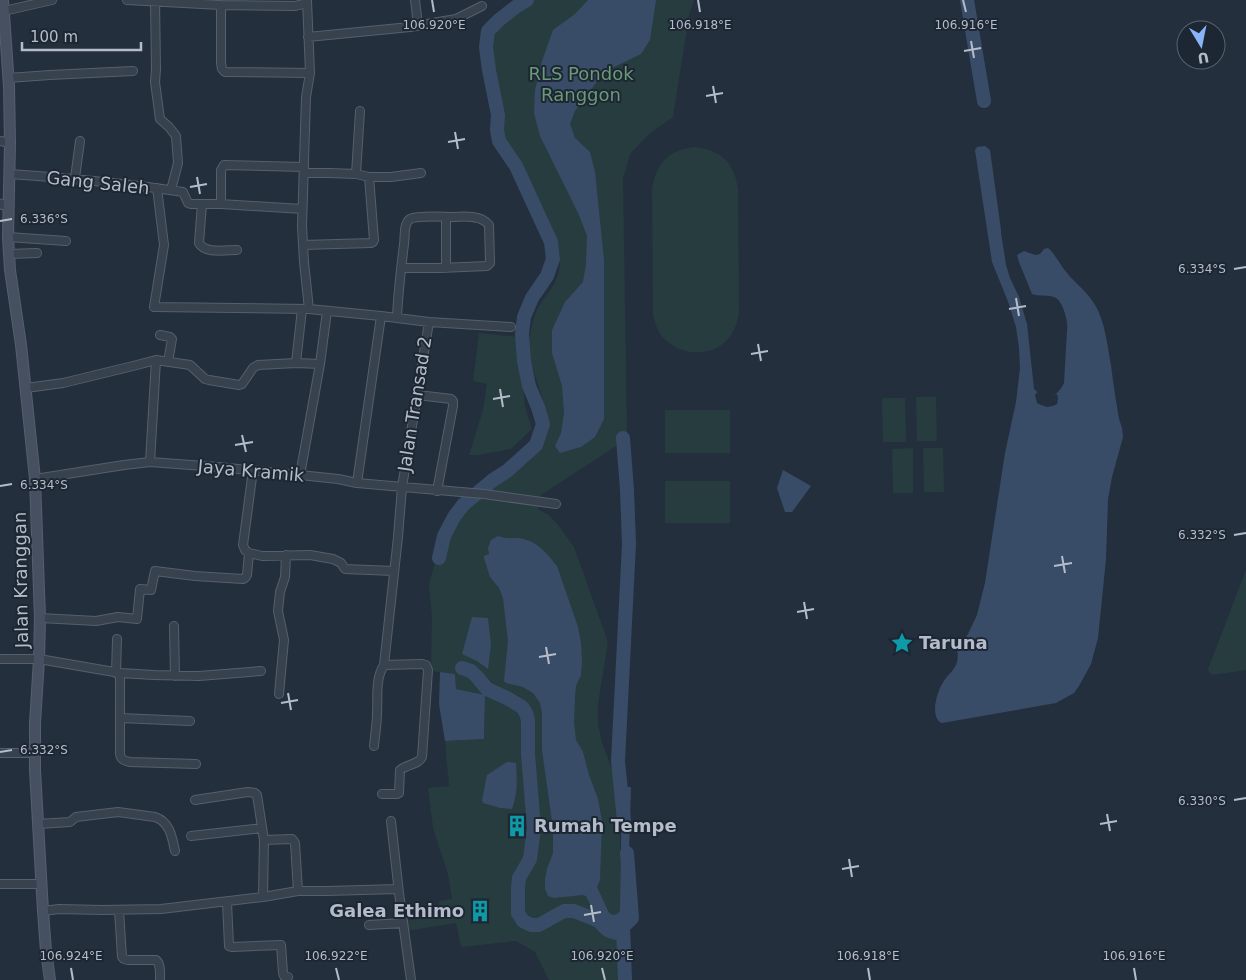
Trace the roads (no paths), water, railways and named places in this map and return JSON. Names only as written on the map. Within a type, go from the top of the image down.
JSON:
[{"type":"main road","name":"Jalan Kranggan","points":[[3,0],[8,78],[5,142],[9,174],[4,205],[35,479],[40,618],[34,753],[41,884],[50,980]]},
{"type":"street","points":[[4,11],[52,0]]},
{"type":"street","points":[[127,0],[221,5],[295,6],[307,1],[310,72],[306,97],[302,209],[305,309],[296,363]]},
{"type":"street","points":[[415,0],[418,25]]},
{"type":"street","points":[[155,1],[155,82],[160,119],[176,136],[178,164],[171,190]]},
{"type":"street","points":[[221,5],[221,63],[222,69],[225,72],[310,72]]},
{"type":"street","points":[[308,38],[456,19],[482,6]]},
{"type":"street","points":[[8,78],[133,71]]},
{"type":"street","points":[[356,174],[360,111]]},
{"type":"street","points":[[74,178],[80,141]]},
{"type":"street","points":[[221,204],[222,170],[224,165],[356,174],[369,177],[392,177],[422,173]]},
{"type":"street","name":"Gang Saleh","points":[[9,174],[74,178],[157,188],[164,245],[154,307],[305,309]]},
{"type":"street","points":[[303,245],[373,242],[369,177]]},
{"type":"street","points":[[157,188],[183,192],[188,203],[302,209]]},
{"type":"street","points":[[202,204],[200,247],[210,250],[237,250]]},
{"type":"street","points":[[397,318],[401,268],[407,222],[412,219],[446,217],[480,218],[489,225],[490,263],[486,266],[401,268]]},
{"type":"street","points":[[446,217],[446,268]]},
{"type":"street","points":[[8,237],[66,242]]},
{"type":"street","points":[[9,254],[37,253]]},
{"type":"street","points":[[305,309],[429,322],[511,327]]},
{"type":"street","points":[[300,475],[320,364],[327,311]]},
{"type":"street","points":[[357,483],[381,316]]},
{"type":"street","name":"Jalan Transad 2","points":[[374,746],[378,678],[384,665],[402,487],[429,322]]},
{"type":"street","points":[[160,335],[172,339],[168,362]]},
{"type":"street","points":[[150,462],[156,360]]},
{"type":"street","points":[[26,388],[63,383],[156,360],[190,365],[206,379],[239,386],[253,368],[258,365],[320,364]]},
{"type":"street","points":[[418,395],[451,399],[453,401],[437,490]]},
{"type":"street","name":"Jaya Kramik","points":[[35,479],[124,464],[150,462],[252,470],[338,479],[357,483],[484,494],[556,504]]},
{"type":"street","points":[[252,470],[243,545],[249,553],[262,556],[310,555],[333,559],[341,563],[345,569],[394,571]]},
{"type":"street","points":[[40,618],[96,621],[118,617],[137,619],[140,589],[151,590],[154,571],[243,579],[247,575],[249,553]]},
{"type":"street","points":[[279,694],[284,640],[278,612],[286,555]]},
{"type":"street","points":[[174,626],[175,676]]},
{"type":"street","points":[[117,639],[120,757],[125,761],[196,764]]},
{"type":"street","points":[[0,660],[39,659],[118,673],[175,676],[261,671]]},
{"type":"street","points":[[382,794],[398,794],[400,770],[419,762],[422,757],[428,670],[422,664],[384,665]]},
{"type":"street","points":[[120,718],[190,721]]},
{"type":"street","points":[[0,753],[34,753]]},
{"type":"street","points":[[195,800],[248,792],[257,794],[264,840],[263,897]]},
{"type":"street","points":[[38,824],[72,822],[76,817],[118,812],[160,818],[169,829],[175,851]]},
{"type":"street","points":[[391,821],[398,889],[411,980]]},
{"type":"street","points":[[190,836],[262,828]]},
{"type":"street","points":[[264,840],[294,840],[298,891]]},
{"type":"street","points":[[0,884],[41,884]]},
{"type":"street","points":[[43,911],[59,909],[161,909],[227,902],[298,891],[398,889]]},
{"type":"street","points":[[227,902],[230,946],[281,945],[283,973],[284,976],[288,977]]},
{"type":"street","points":[[119,910],[122,957],[128,960],[156,960],[159,966],[160,980]]},
{"type":"street","points":[[369,925],[403,923]]},
{"type":"water","points":[[588,0],[656,0],[650,40],[641,54],[604,72],[575,111],[570,124],[575,138],[590,152],[595,172],[604,260],[604,419],[595,437],[581,447],[560,453],[555,446],[561,433],[564,413],[562,386],[552,353],[552,330],[565,302],[583,282],[587,236],[579,215],[540,136],[534,113],[535,90],[542,61],[553,30],[575,14]]},
{"type":"water","points":[[985,146],[990,150],[1006,265],[1019,297],[1027,324],[1034,389],[1047,397],[1058,392],[1064,383],[1067,323],[1059,300],[1050,296],[1032,294],[1017,255],[1024,251],[1035,255],[1040,254],[1044,249],[1048,248],[1067,273],[1090,298],[1100,316],[1107,340],[1123,437],[1108,499],[1106,559],[1098,638],[1091,664],[1079,686],[1074,693],[1056,703],[942,723],[936,716],[937,697],[941,685],[956,665],[958,658],[957,650],[968,634],[977,615],[985,583],[1005,453],[1016,402],[1020,368],[1016,327],[992,262],[975,150],[977,147]]},
{"type":"water","points":[[783,470],[811,486],[792,512],[785,512],[777,488]]},
{"type":"water","points":[[498,536],[530,541],[549,556],[557,566],[578,627],[582,661],[581,675],[576,686],[575,697],[574,722],[576,740],[583,752],[598,799],[602,821],[600,880],[597,887],[609,913],[614,915],[620,911],[622,787],[631,787],[627,918],[629,966],[624,966],[623,948],[620,941],[603,935],[591,922],[595,915],[586,896],[554,898],[548,896],[545,889],[547,869],[553,853],[553,828],[542,750],[542,713],[540,703],[533,693],[523,687],[504,681],[508,641],[503,598],[499,588],[490,577],[484,558],[484,556],[489,554],[488,548],[491,540]]},
{"type":"water","points":[[472,617],[488,618],[491,645],[488,669],[462,654]]},
{"type":"water","points":[[440,672],[455,674],[456,689],[485,695],[484,739],[445,741],[439,704]]},
{"type":"water","points":[[507,762],[516,763],[517,781],[512,809],[483,803],[487,775]]},
{"type":"waterway","points":[[439,558],[444,536],[463,505],[507,471],[536,445],[543,424],[529,386],[524,361],[522,334],[524,317],[532,298],[547,276],[553,259],[551,242],[516,166],[499,141],[497,130],[498,115],[486,47],[488,31],[499,20],[527,0]]},
{"type":"waterway","points":[[967,0],[984,101]]},
{"type":"waterway","points":[[623,438],[629,544],[618,761],[624,821]]},
{"type":"waterway","points":[[462,668],[471,671],[487,689],[522,707],[528,720],[528,754],[534,828],[530,859],[519,878],[518,913],[523,921],[531,925],[539,925],[564,911],[574,911],[609,925]]},
{"type":"waterway","points":[[625,980],[623,927],[632,918],[627,853]]},
{"type":"place","name":"Taruna","points":[[902,643]]},
{"type":"place","name":"Rumah Tempe","points":[[517,826]]},
{"type":"place","name":"Galea Ethimo","points":[[480,911]]},
{"type":"park label","name":"RLS Pondok Ranggon","points":[[581,84]]}]
